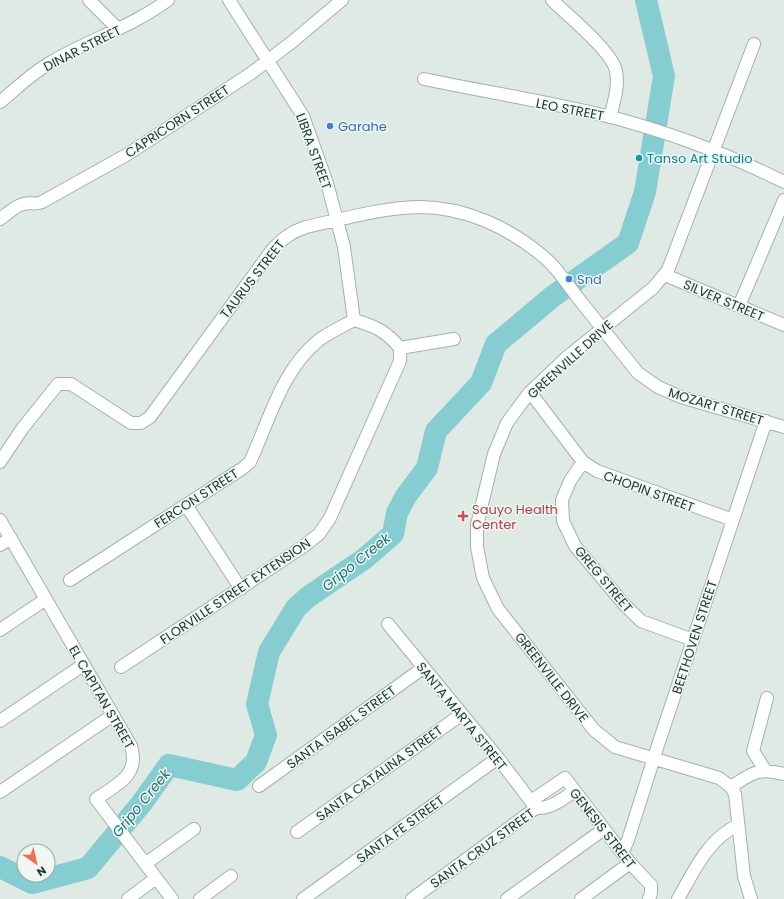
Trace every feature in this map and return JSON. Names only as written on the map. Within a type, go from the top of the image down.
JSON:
[{"type":"street","points":[[89,0],[118,29]]},
{"type":"street","name":"DINAR STREET","points":[[0,102],[31,75],[52,61],[141,18],[168,0]]},
{"type":"street","name":"LIBRA STREET","points":[[229,0],[303,116],[324,177],[344,247],[354,320]]},
{"type":"street","name":"CAPRICORN STREET","points":[[0,218],[21,204],[29,203],[36,205],[42,202],[128,154],[268,60],[342,0]]},
{"type":"street","points":[[552,0],[608,55],[616,70],[617,84],[610,117]]},
{"type":"street","name":"GREENVILLE DRIVE","points":[[731,787],[719,778],[615,747],[594,730],[498,609],[483,578],[477,547],[477,525],[481,501],[500,438],[508,423],[530,392],[602,328],[653,288],[665,275],[672,262],[754,44]]},
{"type":"street","name":"LEO STREET","points":[[424,79],[610,117],[662,132],[714,150],[738,159],[784,182]]},
{"type":"street","points":[[739,306],[784,200]]},
{"type":"street","name":"TAURUS STREET","points":[[0,462],[22,429],[58,384],[71,384],[131,423],[141,423],[150,417],[272,250],[283,238],[293,231],[337,220],[391,210],[419,208],[444,210],[474,216],[498,226],[521,239],[546,259],[602,328]]},
{"type":"street","name":"SILVER STREET","points":[[665,275],[784,325]]},
{"type":"street","points":[[354,320],[371,325],[390,335],[400,348],[454,340]]},
{"type":"street","name":"FERCON STREET","points":[[70,580],[250,462],[285,381],[300,358],[320,340],[354,320]]},
{"type":"street","name":"MOZART STREET","points":[[602,328],[638,373],[658,387],[681,397],[784,427]]},
{"type":"street","name":"FLORVILLE STREET EXTENSION","points":[[121,667],[241,589],[319,534],[330,518],[400,361],[400,348]]},
{"type":"street","name":"CHOPIN STREET","points":[[530,392],[583,462],[596,471],[733,520]]},
{"type":"street","name":"BEETHOVEN STREET","points":[[622,852],[628,840],[766,421]]},
{"type":"street","name":"GREG STREET","points":[[583,462],[570,481],[562,500],[563,521],[575,546],[622,603],[641,621],[693,640]]},
{"type":"street","points":[[186,505],[241,589]]},
{"type":"street","name":"EL CAPITAN STREET","points":[[0,520],[131,746],[135,757],[133,768],[125,778],[96,799],[172,899]]},
{"type":"street","points":[[0,545],[11,538]]},
{"type":"street","points":[[0,630],[46,599]]},
{"type":"street","name":"SANTA MARTA STREET","points":[[388,624],[498,758],[534,805]]},
{"type":"street","points":[[0,721],[83,665]]},
{"type":"street","name":"SANTA ISABEL STREET","points":[[259,786],[423,668]]},
{"type":"street","points":[[765,770],[753,751],[767,698]]},
{"type":"street","name":"SANTA CATALINA STREET","points":[[297,832],[462,714]]},
{"type":"street","points":[[0,792],[113,715]]},
{"type":"street","name":"SANTA FE STREET","points":[[303,899],[498,758]]},
{"type":"street","points":[[751,899],[744,876],[737,803],[731,787],[754,773],[765,770],[784,774]]},
{"type":"street","name":"SANTA CRUZ STREET","points":[[412,899],[534,805],[565,778]]},
{"type":"street","name":"GENESIS STREET","points":[[565,778],[630,863],[651,885],[649,899]]},
{"type":"street","name":"SANTA CRUZ STREET","points":[[534,805],[543,809],[574,790]]},
{"type":"street","points":[[678,899],[698,863],[714,842],[728,830],[738,825]]},
{"type":"street","points":[[145,864],[194,829]]},
{"type":"street","points":[[507,899],[604,829]]},
{"type":"street","points":[[581,899],[630,863]]},
{"type":"street","points":[[200,899],[231,876]]},
{"type":"street","points":[[128,899],[156,878]]},
{"type":"waterway","name":"Gripo Creek","points":[[0,867],[32,883],[88,868],[141,804],[169,765],[237,780],[256,762],[266,735],[257,704],[269,652],[296,608],[308,597],[364,559],[393,534],[397,513],[406,496],[427,468],[436,431],[481,383],[496,344],[552,297],[628,243],[645,192],[664,76],[646,0]]},
{"type":"place","name":"Garahe","points":[[330,126]]},
{"type":"place","name":"Tanso Art Studio","points":[[639,158]]},
{"type":"place","name":"Snd","points":[[569,279]]},
{"type":"place","name":"Sauyo Health Center","points":[[463,516]]}]
